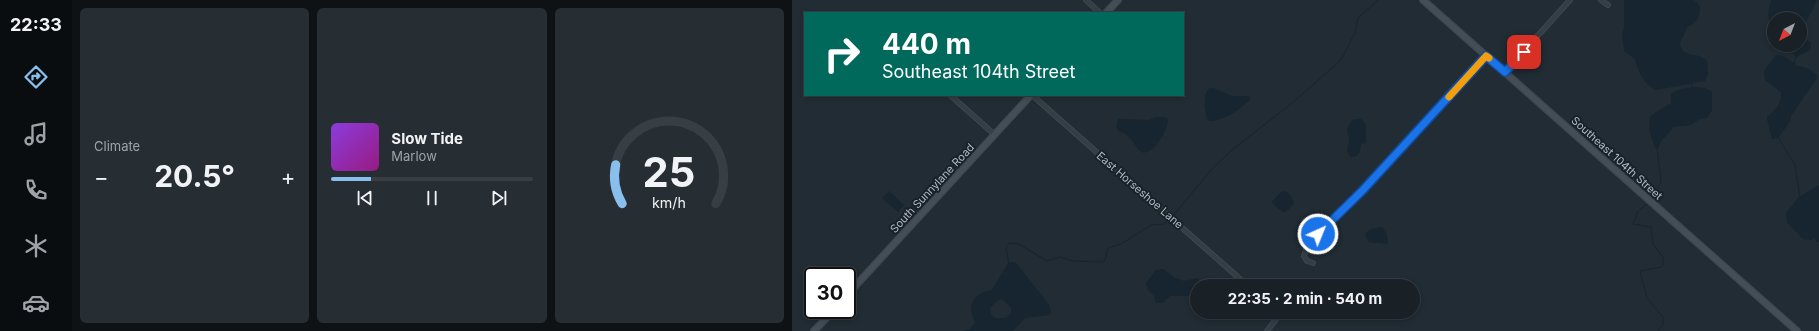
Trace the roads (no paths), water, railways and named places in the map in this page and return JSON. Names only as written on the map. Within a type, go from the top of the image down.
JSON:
[{"type":"street","points":[[1086,0],[1099,12]]},
{"type":"street","points":[[1107,12],[1118,0]]},
{"type":"street","name":"Southeast 104th Street","points":[[1423,0],[1797,331]]},
{"type":"street","points":[[1505,72],[1570,0]]},
{"type":"street","points":[[1600,0],[1608,5]]},
{"type":"street","points":[[1313,263],[1307,261],[1304,256],[1307,247],[1325,226],[1362,191],[1486,56]]},
{"type":"street","points":[[951,96],[995,135]]},
{"type":"street","name":"South Sunnylane Road","points":[[856,285],[1030,96]]},
{"type":"street","name":"East Horseshoe Lane","points":[[1032,96],[1240,279]]},
{"type":"street","points":[[814,331],[825,319]]},
{"type":"street","points":[[1267,331],[1276,319]]},
{"type":"water","points":[[1624,0],[1694,0],[1700,6],[1698,18],[1694,23],[1688,26],[1680,43],[1683,51],[1699,56],[1707,61],[1708,74],[1705,81],[1656,90],[1644,81],[1635,59],[1624,51],[1622,33],[1624,28]]},
{"type":"water","points":[[1771,0],[1817,0],[1807,20],[1807,12],[1768,12]]},
{"type":"water","points":[[1807,40],[1811,43],[1811,50],[1807,52]]},
{"type":"water","points":[[1791,52],[1807,52],[1796,57]]},
{"type":"water","points":[[1776,55],[1783,56],[1792,62],[1795,62],[1796,65],[1809,69],[1817,75],[1817,78],[1778,138],[1772,139],[1767,117],[1777,106],[1780,100],[1781,92],[1765,80],[1764,71]]},
{"type":"water","points":[[1209,88],[1213,88],[1232,96],[1249,96],[1250,100],[1232,114],[1221,119],[1210,121],[1207,119],[1205,111],[1205,95]]},
{"type":"water","points":[[1685,88],[1705,88],[1712,92],[1712,110],[1708,117],[1698,120],[1691,125],[1674,127],[1661,141],[1658,149],[1655,148],[1649,130],[1650,117],[1671,103],[1671,94]]},
{"type":"water","points":[[1156,117],[1165,117],[1168,119],[1166,129],[1155,146],[1146,152],[1141,152],[1126,134],[1118,131],[1116,126],[1118,119],[1149,120]]},
{"type":"water","points":[[1361,119],[1366,125],[1366,143],[1361,144],[1360,152],[1354,157],[1351,157],[1347,152],[1349,138],[1347,129],[1352,120]]},
{"type":"water","points":[[1819,185],[1819,242],[1817,242],[1814,238],[1811,240],[1803,239],[1787,223],[1786,213],[1799,197]]},
{"type":"water","points":[[889,191],[904,205],[898,212],[882,198]]},
{"type":"water","points":[[1282,191],[1290,195],[1294,204],[1286,212],[1283,212],[1273,204],[1272,201]]},
{"type":"water","points":[[1382,227],[1387,235],[1388,244],[1369,242],[1365,235],[1370,229]]},
{"type":"water","points":[[1015,262],[1017,264],[1050,306],[1051,313],[1048,315],[1025,318],[1013,331],[964,331],[970,329],[975,323],[971,309],[974,300],[983,292],[992,290],[1008,263]],"holes":[[[1002,299],[1011,307],[1011,313],[1006,318],[995,318],[991,314],[990,308],[998,300]]]},
{"type":"water","points":[[1163,269],[1175,278],[1184,281],[1190,280],[1190,296],[1170,296],[1163,303],[1156,303],[1154,296],[1147,289],[1146,283],[1156,270]]},
{"type":"waterway","points":[[1172,217],[1212,169],[1233,149],[1291,104],[1341,60],[1355,33],[1358,18],[1378,0]]},
{"type":"waterway","points":[[1794,63],[1796,56]]},
{"type":"waterway","points":[[1691,82],[1693,88]]},
{"type":"waterway","points":[[1778,137],[1795,165],[1800,198]]},
{"type":"waterway","points":[[1653,198],[1661,182],[1657,148]]},
{"type":"waterway","points":[[1649,203],[1638,211],[1633,224],[1651,227],[1653,244],[1663,257],[1663,265],[1661,267],[1640,271],[1647,298],[1663,317],[1663,325],[1658,331]]},
{"type":"waterway","points":[[1009,264],[1006,248],[1009,243],[1019,244],[1047,261],[1061,257],[1072,261],[1102,262],[1105,260],[1108,248],[1121,244],[1151,225],[1164,224],[1170,219]]}]
